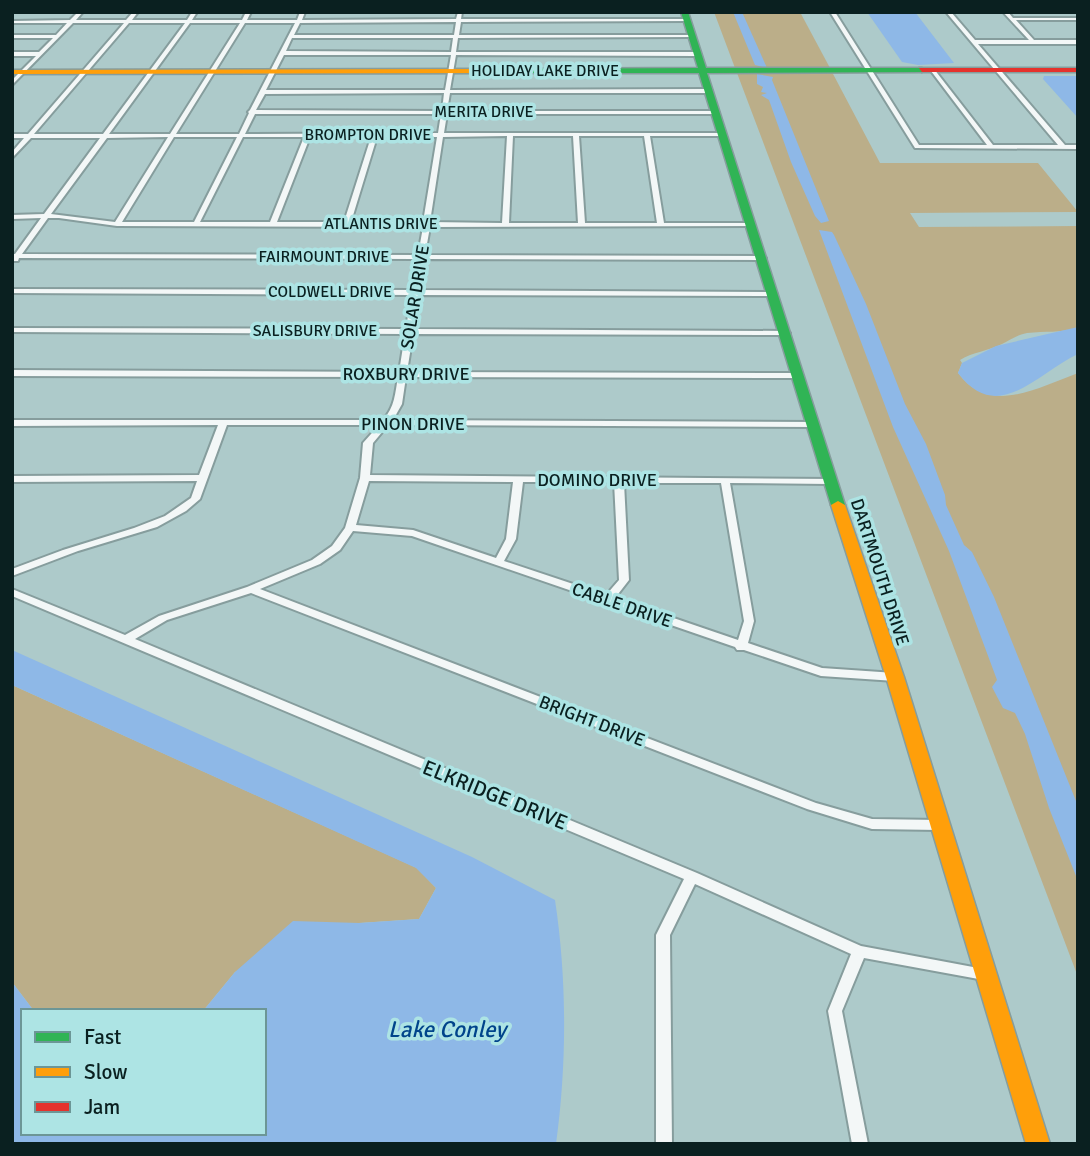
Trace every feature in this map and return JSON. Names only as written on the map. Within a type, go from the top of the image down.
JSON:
[{"type":"street","points":[[13,22],[24,12]]},
{"type":"street","points":[[16,76],[81,12]]},
{"type":"street","points":[[12,156],[136,12]]},
{"type":"street","points":[[14,258],[195,12]]},
{"type":"street","points":[[117,224],[249,12]]},
{"type":"street","points":[[196,224],[303,12]]},
{"type":"street","points":[[352,21],[355,12]]},
{"type":"street","points":[[404,21],[407,12]]},
{"type":"street","points":[[512,21],[513,12]]},
{"type":"street","points":[[566,12],[566,20]]},
{"type":"street","points":[[623,12],[625,20]]},
{"type":"street","points":[[832,12],[917,147],[1078,147]]},
{"type":"street","points":[[948,12],[1063,147]]},
{"type":"street","points":[[1005,12],[1033,42]]},
{"type":"street","points":[[13,22],[404,21],[459,16],[512,21],[625,20],[685,16]]},
{"type":"street","name":"SOLAR DRIVE","points":[[127,639],[163,618],[251,589],[316,562],[336,548],[350,528],[365,478],[368,443],[398,404],[459,16]]},
{"type":"street","name":"DARTMOUTH DRIVE","points":[[685,16],[830,481],[895,677],[1038,1144]]},
{"type":"street","points":[[1013,19],[1078,19]]},
{"type":"street","points":[[1069,19],[1078,27]]},
{"type":"street","points":[[12,37],[57,36]]},
{"type":"street","points":[[290,37],[692,36]]},
{"type":"street","points":[[973,42],[1078,41]]},
{"type":"street","points":[[282,53],[697,54]]},
{"type":"street","points":[[12,54],[41,54]]},
{"type":"street","name":"HOLIDAY LAKE DRIVE","points":[[16,76],[85,72],[1078,70]]},
{"type":"street","points":[[934,71],[991,147]]},
{"type":"street","points":[[262,92],[709,91]]},
{"type":"street","name":"MERITA DRIVE","points":[[251,112],[716,113]]},
{"type":"street","points":[[505,225],[510,134]]},
{"type":"street","points":[[576,134],[582,225]]},
{"type":"street","points":[[647,134],[661,225]]},
{"type":"street","name":"BROMPTON DRIVE","points":[[12,136],[723,134]]},
{"type":"street","points":[[273,224],[308,135]]},
{"type":"street","points":[[347,224],[374,135]]},
{"type":"street","name":"ATLANTIS DRIVE","points":[[12,216],[117,224],[751,225]]},
{"type":"street","name":"FAIRMOUNT DRIVE","points":[[14,258],[762,258]]},
{"type":"street","name":"COLDWELL DRIVE","points":[[12,291],[773,294]]},
{"type":"street","name":"SALISBURY DRIVE","points":[[12,330],[786,333]]},
{"type":"street","name":"ROXBURY DRIVE","points":[[12,373],[799,376]]},
{"type":"street","name":"PINON DRIVE","points":[[12,423],[814,425]]},
{"type":"street","points":[[12,573],[70,550],[160,522],[195,499],[223,424]]},
{"type":"street","points":[[12,479],[202,478]]},
{"type":"street","name":"DOMINO DRIVE","points":[[365,478],[830,481]]},
{"type":"street","points":[[498,562],[511,539],[518,480]]},
{"type":"street","points":[[609,599],[624,579],[619,480]]},
{"type":"street","points":[[725,481],[749,621],[741,647]]},
{"type":"street","name":"CABLE DRIVE","points":[[350,528],[413,533],[741,647],[821,672],[895,677]]},
{"type":"street","name":"BRIGHT DRIVE","points":[[251,589],[812,806],[872,824],[939,825]]},
{"type":"street","name":"ELKRIDGE DRIVE","points":[[12,592],[692,877],[859,951],[984,974]]},
{"type":"street","points":[[664,1144],[663,935],[692,877]]},
{"type":"street","points":[[859,951],[835,1011],[860,1144]]},
{"type":"shaded area","points":[[714,12],[800,12],[830,68],[735,68]]},
{"type":"shaded area","points":[[832,72],[880,163],[1038,163],[1078,212],[910,213],[919,227],[1078,226],[1078,328],[1020,335],[960,360],[962,363],[958,373],[971,386],[984,393],[999,396],[1030,391],[1078,373],[1078,977],[737,73]]},
{"type":"shaded area","points":[[12,685],[417,868],[436,888],[419,919],[359,923],[235,972],[205,1009],[32,1009],[12,982]]},
{"type":"water","points":[[733,12],[742,12],[767,68],[755,65]]},
{"type":"water","points":[[867,12],[915,12],[954,63],[918,65],[902,62]]},
{"type":"water","points":[[757,74],[773,77],[829,221],[821,223],[815,216],[791,162],[769,100],[761,95],[767,93],[761,92],[763,87],[757,84]]},
{"type":"water","points":[[1044,76],[1078,76],[1078,118],[1043,79]]},
{"type":"water","points":[[819,230],[832,232],[834,235],[866,304],[905,404],[926,444],[945,495],[946,505],[964,545],[972,552],[994,597],[1078,806],[1078,881],[1049,808],[1025,734],[1015,713],[1003,708],[992,687],[997,680],[949,551],[893,427]]},
{"type":"water","points":[[1078,327],[1078,354],[1018,390],[1003,395],[988,395],[973,388],[958,373],[962,363],[996,346]]},
{"type":"water","name":"Lake Conley","points":[[12,650],[472,857],[555,900],[562,960],[564,1022],[556,1144],[12,1144],[12,982],[32,1009],[21,1009],[21,1135],[266,1135],[266,1009],[205,1009],[235,972],[293,921],[359,923],[419,919],[436,888],[416,868],[12,685]]},
{"type":"traffic: fast","points":[[684,12],[838,505]]},
{"type":"traffic: fast","points":[[486,71],[922,70]]},
{"type":"traffic: slow","points":[[12,72],[486,71]]},
{"type":"traffic: slow","points":[[838,505],[895,677],[1038,1144]]},
{"type":"traffic: jam","points":[[922,70],[1078,70]]}]
